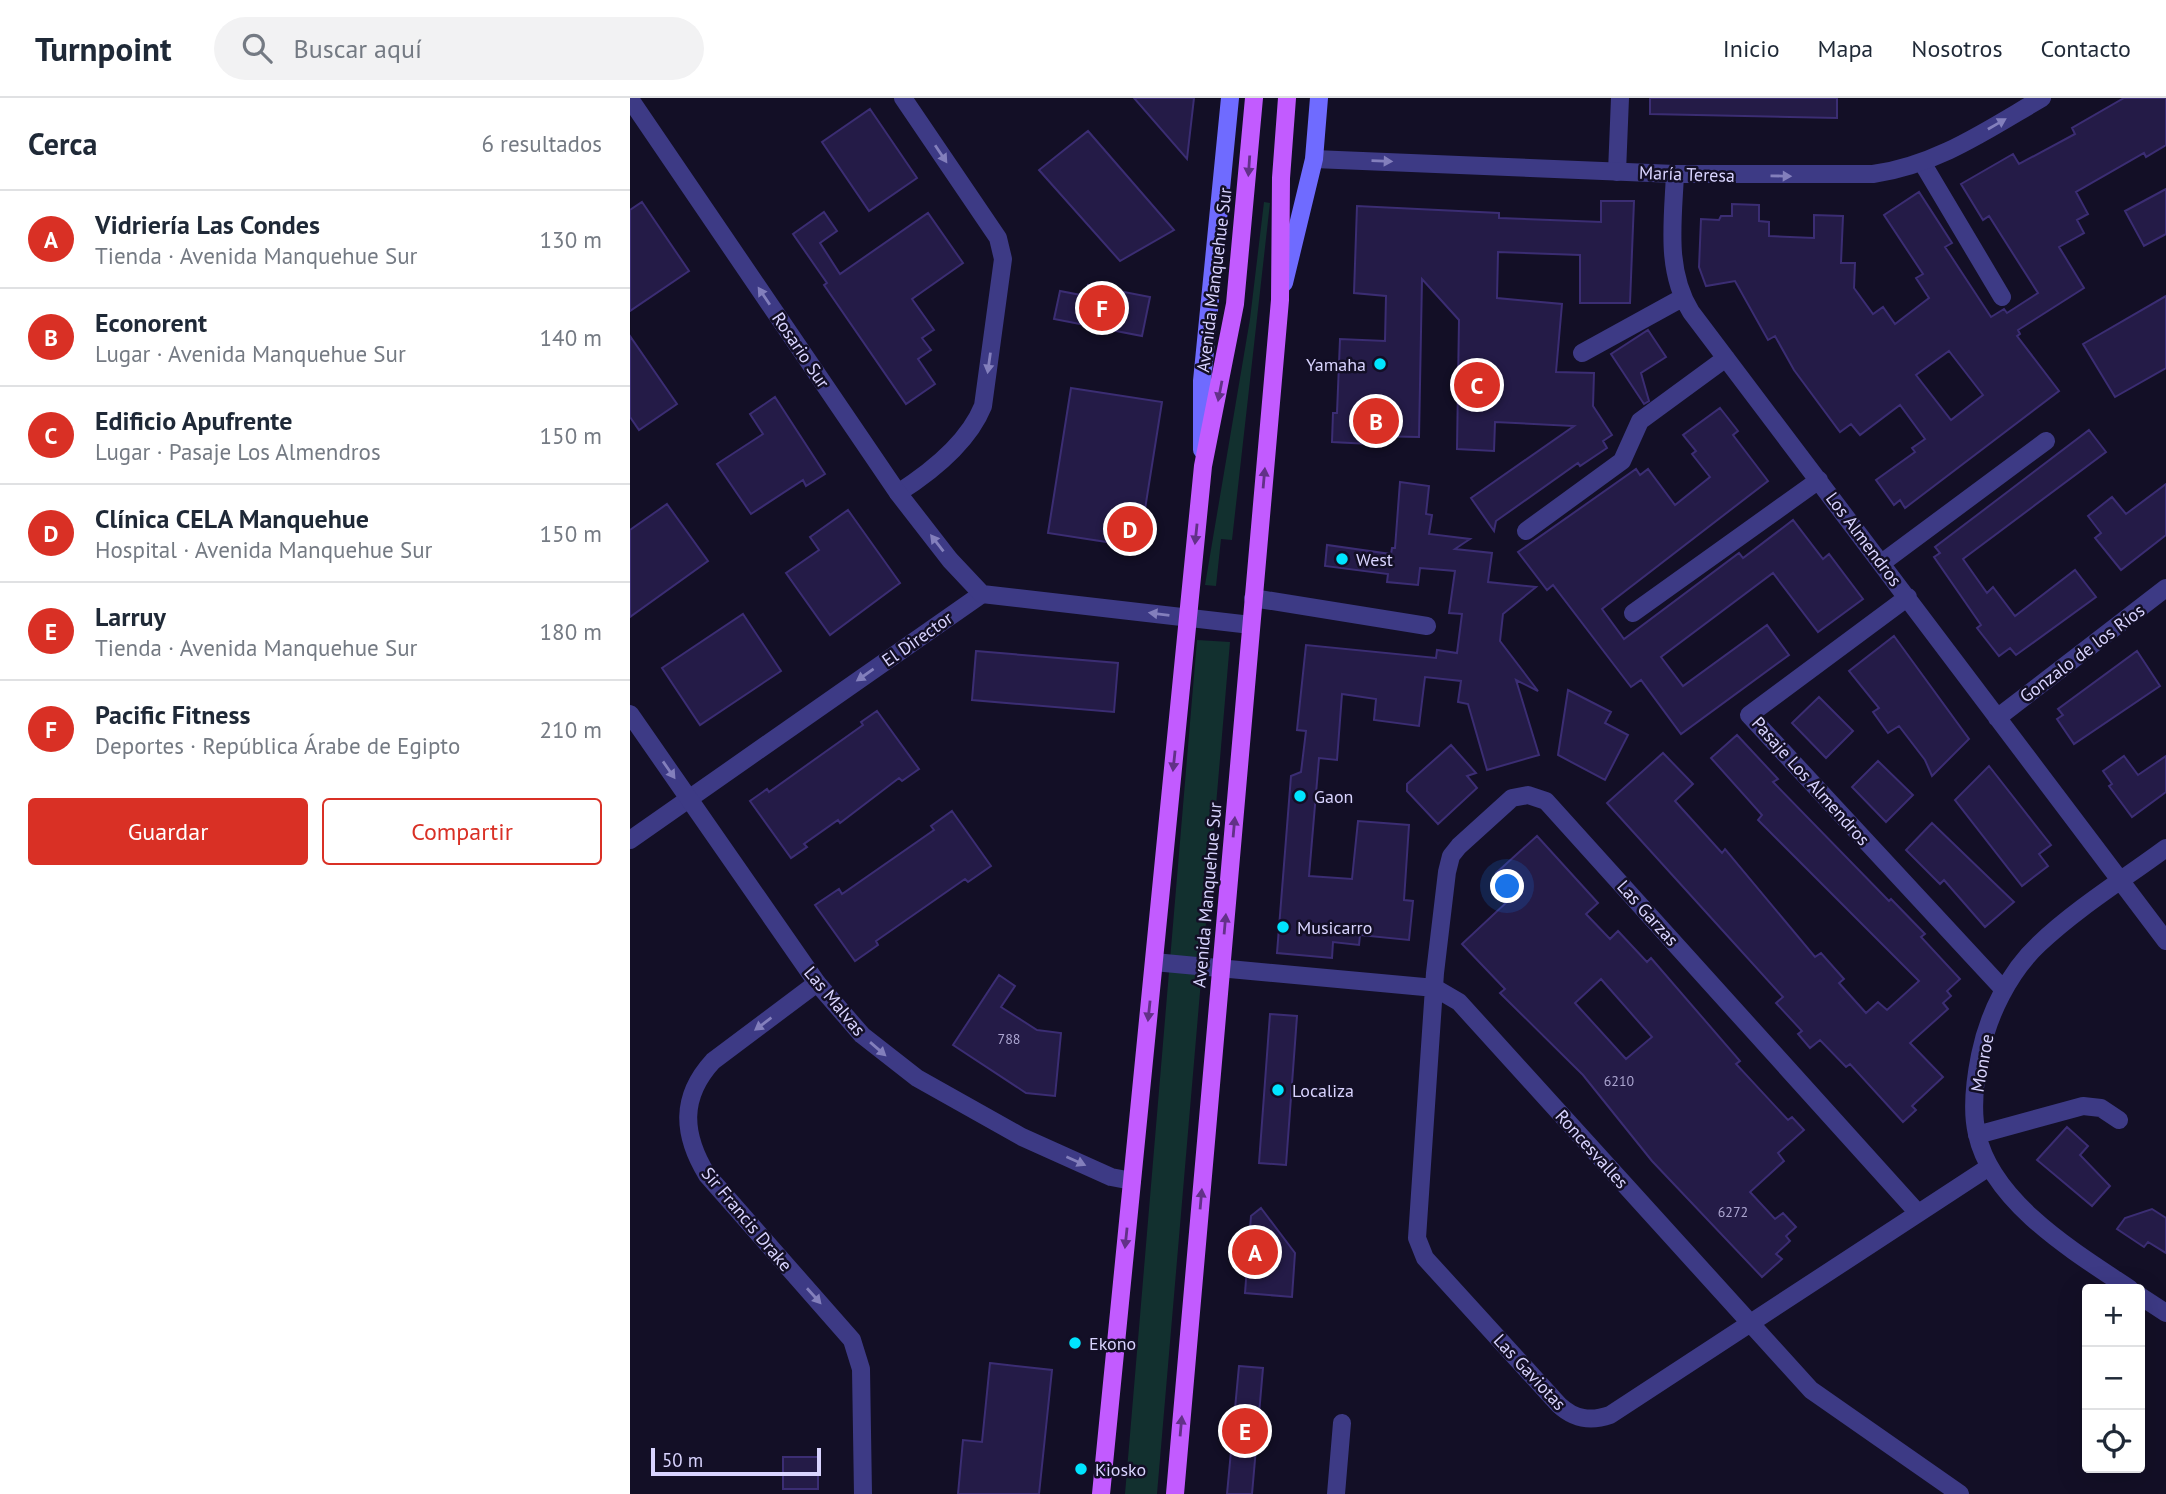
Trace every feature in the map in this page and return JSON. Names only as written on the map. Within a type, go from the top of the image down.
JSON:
[{"type":"main road","name":"Avenida Manquehue Sur","points":[[1203,466],[1202,381],[1230,98]]},
{"type":"main road","name":"Avenida Manquehue Sur","points":[[1101,1494],[1203,466],[1236,304],[1254,98]]},
{"type":"main road","name":"Avenida Manquehue Sur","points":[[1175,1494],[1280,300],[1281,178],[1287,98]]},
{"type":"main road","name":"Avenida Manquehue Sur","points":[[1280,300],[1314,159],[1319,98]]},
{"type":"street","points":[[898,493],[922,478],[974,427],[983,406],[1003,259],[998,238],[903,98]]},
{"type":"street","points":[[1617,172],[1620,98]]},
{"type":"street","name":"María Teresa","points":[[1314,159],[1675,174],[1852,176],[1923,164],[2042,98]]},
{"type":"street","name":"Rosario Sur","points":[[630,99],[898,493],[950,560],[982,594]]},
{"type":"street","points":[[1923,164],[2002,297]]},
{"type":"street","name":"Los Almendros","points":[[1675,174],[1673,266],[1682,298],[1883,562],[2120,882]]},
{"type":"street","points":[[1582,353],[1682,298]]},
{"type":"street","points":[[1526,531],[1622,461],[1640,421],[1726,358]]},
{"type":"street","points":[[1883,562],[2046,441]]},
{"type":"street","points":[[1633,613],[1819,480]]},
{"type":"street","name":"Gonzalo de los Ríos","points":[[1997,718],[2166,588]]},
{"type":"street","points":[[982,594],[1251,625]]},
{"type":"street","name":"El Director","points":[[630,840],[982,594]]},
{"type":"street","name":"Pasaje Los Almendros","points":[[1908,597],[1749,715],[2004,990]]},
{"type":"street","points":[[1254,598],[1427,626]]},
{"type":"street","name":"Las Malvas","points":[[630,714],[817,983],[862,1035],[917,1078],[1022,1137],[1111,1177],[1132,1181]]},
{"type":"street","name":"Las Garzas","points":[[1435,988],[1451,856],[1512,798],[1528,795],[1538,797],[1553,807],[1918,1213]]},
{"type":"street","name":"Monroe","points":[[2122,1284],[2054,1239],[1989,1167],[1977,1135],[1975,1093],[1989,1024],[2004,990],[2039,944],[2166,848]]},
{"type":"street","points":[[2120,882],[2166,941]]},
{"type":"street","name":"Roncesvalles","points":[[1154,962],[1435,988],[1459,1002],[1750,1324],[1827,1405],[1960,1494]]},
{"type":"street","name":"Sir Francis Drake","points":[[817,983],[708,1066],[690,1097],[687,1130],[691,1146],[707,1174],[852,1340],[861,1369],[863,1494]]},
{"type":"street","name":"Las Gaviotas","points":[[1435,988],[1418,1238],[1425,1258],[1559,1405],[1581,1418],[1610,1415],[1989,1167]]},
{"type":"street","points":[[1977,1135],[2082,1106],[2101,1108],[2119,1120]]},
{"type":"street","points":[[2145,1299],[2166,1313]]},
{"type":"street","points":[[1336,1494],[1342,1423]]},
{"type":"green space","points":[[1264,202],[1270,203],[1232,540],[1221,539],[1216,586],[1205,585],[1250,319]]},
{"type":"green space","points":[[1197,640],[1230,642],[1157,1494],[1125,1494]]},
{"type":"building","points":[[1134,98],[1194,98],[1187,159]]},
{"type":"building","points":[[1650,98],[1837,98],[1837,118],[1650,114]]},
{"type":"building","points":[[2124,98],[2166,98],[2166,145],[2146,157],[2144,153],[2076,192],[2088,214],[2077,220],[2084,233],[2059,247],[2084,288],[2018,330],[2020,334],[2017,336],[2059,391],[1905,508],[1900,500],[1894,505],[1876,480],[1915,452],[1912,448],[1925,439],[1900,405],[1860,435],[1851,424],[1840,432],[1794,370],[1775,336],[1768,340],[1735,281],[1706,286],[1699,267],[1701,219],[1719,220],[1721,216],[1732,216],[1732,204],[1759,205],[1759,221],[1769,222],[1769,236],[1814,238],[1814,215],[1843,216],[1841,263],[1855,263],[1854,288],[1873,314],[1883,307],[1895,324],[1929,298],[1916,278],[1923,274],[1884,215],[1919,192],[1952,243],[1945,247],[1991,317],[2004,309],[2007,313],[2038,293],[1989,216],[1983,220],[1961,184],[2013,154],[2019,164],[2075,134],[2072,128]],"holes":[[[1949,351],[1983,395],[1951,420],[1916,375]]]},
{"type":"building","points":[[870,109],[917,178],[869,211],[822,142]]},
{"type":"building","points":[[1088,131],[1174,230],[1120,261],[1039,170]]},
{"type":"building","points":[[2166,189],[2166,234],[2144,246],[2125,211]]},
{"type":"building","points":[[1601,201],[1634,201],[1630,303],[1580,303],[1580,255],[1498,252],[1497,298],[1562,304],[1556,372],[1594,373],[1593,406],[1612,435],[1603,441],[1607,448],[1580,466],[1578,463],[1496,521],[1494,531],[1471,498],[1574,426],[1495,422],[1494,451],[1457,449],[1459,320],[1422,279],[1419,437],[1370,436],[1370,444],[1332,442],[1333,413],[1337,413],[1340,339],[1385,341],[1386,296],[1354,293],[1357,206],[1499,213],[1499,218],[1601,222]]},
{"type":"building","points":[[642,202],[689,271],[630,311],[630,210]]},
{"type":"building","points":[[824,212],[837,231],[820,243],[840,274],[928,213],[963,263],[912,299],[934,330],[922,338],[931,350],[918,359],[935,384],[906,404],[824,285],[827,283],[793,234]]},
{"type":"building","points":[[1088,285],[1150,297],[1142,336],[1054,319],[1060,291],[1086,296]]},
{"type":"building","points":[[2166,296],[2166,368],[2115,397],[2083,344]]},
{"type":"building","points":[[1648,330],[1666,357],[1641,373],[1649,401],[1644,404],[1611,354]]},
{"type":"building","points":[[630,336],[677,404],[639,430],[630,417]]},
{"type":"building","points":[[1071,388],[1162,402],[1139,547],[1048,533]]},
{"type":"building","points":[[775,397],[825,474],[806,486],[803,480],[751,514],[717,464],[763,434],[750,414]]},
{"type":"building","points":[[1720,408],[1738,431],[1733,435],[1768,481],[1602,609],[1624,639],[1739,553],[1743,558],[1793,520],[1823,559],[1829,554],[1863,599],[1818,632],[1773,573],[1661,657],[1683,686],[1767,625],[1789,655],[1681,734],[1641,680],[1631,687],[1553,585],[1547,590],[1518,552],[1636,469],[1640,475],[1648,469],[1675,505],[1710,477],[1692,454],[1696,451],[1683,435]]},
{"type":"building","points":[[2089,430],[2106,452],[1963,559],[1987,593],[1993,587],[2015,616],[2075,570],[2096,597],[2016,655],[2010,648],[1999,656],[1977,628],[1981,625],[1934,557],[1940,553],[1935,547]]},
{"type":"building","points":[[1400,482],[1429,486],[1426,514],[1432,515],[1429,534],[1470,539],[1455,549],[1492,553],[1488,582],[1536,587],[1503,614],[1500,641],[1538,691],[1516,680],[1539,755],[1487,770],[1468,704],[1458,702],[1461,681],[1425,677],[1419,726],[1374,720],[1376,699],[1342,694],[1337,760],[1319,758],[1309,876],[1352,879],[1358,821],[1409,825],[1404,900],[1413,901],[1409,940],[1360,935],[1359,945],[1333,942],[1332,958],[1277,953],[1291,776],[1301,772],[1306,731],[1297,730],[1306,645],[1436,658],[1437,650],[1457,653],[1462,614],[1449,613],[1455,571],[1420,568],[1418,585],[1387,582],[1388,574],[1325,566],[1327,545],[1391,554],[1392,548],[1395,548]]},
{"type":"building","points":[[2166,484],[2166,535],[2121,570],[2095,538],[2101,533],[2088,516],[2112,497],[2126,514]]},
{"type":"building","points":[[667,504],[708,561],[630,617],[630,530]]},
{"type":"building","points":[[848,510],[900,583],[830,635],[786,573],[819,550],[810,537]]},
{"type":"building","points":[[743,614],[781,671],[700,725],[662,668]]},
{"type":"building","points":[[1894,636],[1969,739],[1932,776],[1925,760],[1899,726],[1888,733],[1873,712],[1879,708],[1849,671]]},
{"type":"building","points":[[976,651],[1118,663],[1114,712],[972,700]]},
{"type":"building","points":[[2137,651],[2160,686],[2074,744],[2057,719],[2063,715],[2058,709]]},
{"type":"building","points":[[1568,690],[1611,712],[1605,723],[1628,735],[1605,780],[1558,755]]},
{"type":"building","points":[[1819,697],[1853,731],[1826,758],[1792,723]]},
{"type":"building","points":[[877,711],[919,769],[902,781],[899,778],[840,823],[838,820],[804,844],[807,847],[791,858],[750,801],[767,789],[769,792],[863,725],[861,722]]},
{"type":"building","points":[[1737,735],[1778,779],[1773,782],[1889,901],[1891,899],[1925,934],[1921,937],[1960,979],[1947,991],[1951,996],[1943,1003],[1948,1009],[1910,1043],[1943,1077],[1912,1106],[1916,1110],[1903,1122],[1850,1064],[1846,1067],[1820,1040],[1810,1048],[1798,1034],[1802,1031],[1776,1003],[1783,997],[1607,803],[1663,753],[1693,784],[1675,801],[1722,853],[1725,849],[1815,957],[1821,953],[1844,979],[1839,983],[1866,1013],[1878,1002],[1887,1010],[1919,981],[1758,820],[1762,815],[1711,758]]},
{"type":"building","points":[[1451,745],[1476,773],[1467,776],[1477,788],[1438,824],[1407,791],[1407,784]]},
{"type":"building","points":[[2124,756],[2138,775],[2166,756],[2166,792],[2132,817],[2109,786],[2112,784],[2103,771]]},
{"type":"building","points":[[1878,761],[1913,795],[1886,822],[1852,787]]},
{"type":"building","points":[[1989,766],[2051,845],[2039,854],[2048,866],[2022,886],[1955,800]]},
{"type":"building","points":[[952,811],[991,866],[968,882],[965,879],[876,941],[878,945],[855,961],[815,905],[839,889],[842,894],[934,830],[931,826]]},
{"type":"building","points":[[1932,823],[2014,902],[1985,927],[1944,880],[1940,884],[1906,850]]},
{"type":"building","points":[[1537,836],[1598,903],[1586,914],[1610,939],[1618,931],[1647,962],[1651,958],[1740,1061],[1736,1064],[1788,1120],[1792,1117],[1804,1130],[1778,1153],[1784,1161],[1750,1192],[1775,1219],[1783,1213],[1796,1227],[1786,1236],[1790,1241],[1776,1254],[1782,1259],[1762,1277],[1652,1161],[1583,1075],[1500,993],[1505,989],[1462,944],[1508,901],[1502,895],[1510,888],[1496,873]],"holes":[[[1601,979],[1652,1037],[1626,1059],[1575,1003]]]},
{"type":"building","points":[[999,975],[1015,986],[1001,1007],[1037,1030],[1061,1033],[1055,1096],[1026,1093],[953,1045]]},
{"type":"building","name":"Localiza","points":[[1270,1014],[1297,1016],[1286,1165],[1259,1163]]},
{"type":"building","points":[[2067,1127],[2088,1146],[2080,1155],[2110,1186],[2092,1206],[2037,1160]]},
{"type":"building","points":[[1261,1208],[1295,1253],[1292,1297],[1245,1293],[1251,1216]]},
{"type":"building","points":[[2152,1209],[2166,1218],[2166,1253],[2148,1242],[2144,1247],[2117,1229],[2125,1218]]},
{"type":"building","points":[[990,1363],[1052,1370],[1039,1494],[958,1494],[963,1440],[982,1442]]},
{"type":"building","points":[[1239,1366],[1263,1368],[1252,1494],[1227,1494]]},
{"type":"building","points":[[783,1457],[818,1457],[818,1489],[783,1489]]},
{"type":"place","name":"Pacific Fitness","points":[[1102,308]]},
{"type":"place","name":"Yamaha","points":[[1380,364]]},
{"type":"place","name":"Edificio Apufrente","points":[[1477,385]]},
{"type":"place","name":"Econorent","points":[[1376,421]]},
{"type":"place","name":"Clínica CELA Manquehue","points":[[1130,529]]},
{"type":"place","name":"West","points":[[1342,559]]},
{"type":"place","name":"Gaon","points":[[1300,796]]},
{"type":"place","name":"Musicarro","points":[[1283,927]]},
{"type":"place","name":"Localiza","points":[[1278,1090]]},
{"type":"place","name":"Vidriería Las Condes","points":[[1255,1252]]},
{"type":"place","name":"Ekono","points":[[1075,1343]]},
{"type":"place","name":"Larruy","points":[[1245,1431]]},
{"type":"place","name":"Kiosko","points":[[1081,1469]]}]
